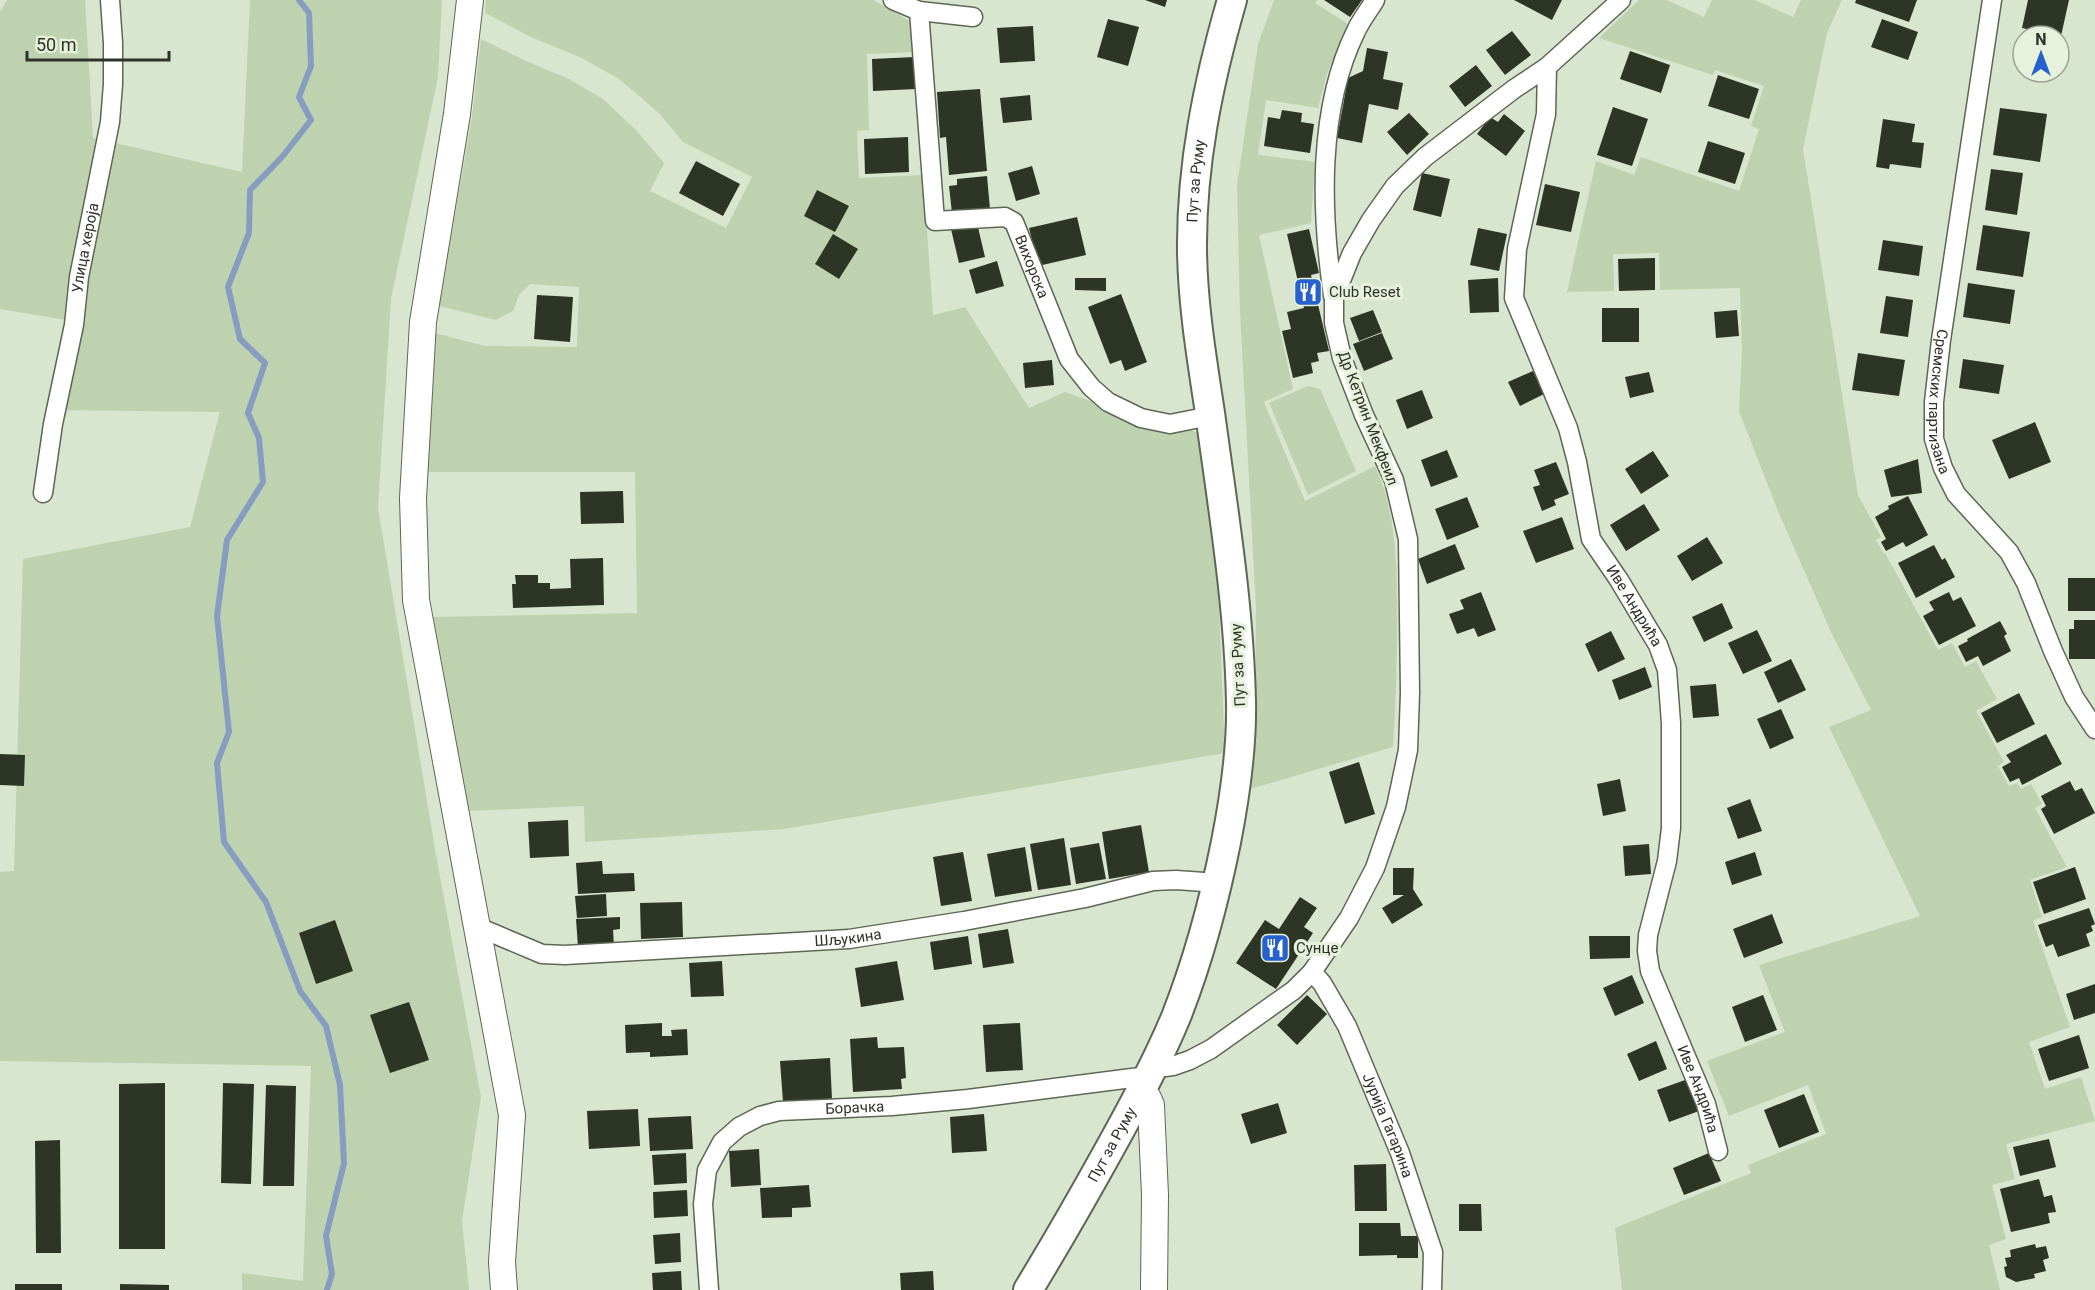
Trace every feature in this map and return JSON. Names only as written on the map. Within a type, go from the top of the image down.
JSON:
[{"type":"main road","points":[[470,0],[457,114],[423,322],[413,498],[416,600],[512,1115],[502,1262],[504,1290]]},
{"type":"main road","name":"Пут за Руму","points":[[1028,1290],[1063,1233],[1148,1079],[1175,1020],[1194,968],[1218,883],[1234,794],[1239,753],[1241,704],[1234,597],[1195,312],[1192,254],[1197,157],[1217,51],[1232,0]]},
{"type":"main road","points":[[1148,1079],[1155,1195],[1154,1290]]},
{"type":"street","name":"Улица хероја","points":[[43,494],[53,424],[74,325],[79,277],[110,122],[113,43],[110,0]]},
{"type":"street","points":[[893,0],[919,11],[973,17]]},
{"type":"street","points":[[1334,298],[1327,253],[1325,201],[1332,103],[1338,75],[1356,30],[1375,0]]},
{"type":"street","name":"Др Кетрин Мекфеил","points":[[1148,1079],[1165,1067],[1190,1060],[1211,1049],[1294,990],[1312,972],[1349,918],[1376,868],[1395,807],[1408,750],[1410,693],[1408,539],[1394,480],[1364,415],[1342,358],[1334,323],[1334,298],[1353,253],[1371,220],[1395,186],[1425,157],[1514,89],[1547,67],[1621,0]]},
{"type":"street","name":"Сремских партизана","points":[[1992,0],[1941,340],[1934,402],[1934,439],[1943,468],[1956,494],[2009,552],[2026,583],[2074,697],[2095,729]]},
{"type":"street","name":"Вихорска","points":[[919,11],[935,221],[1005,217],[1014,222],[1069,358],[1091,387],[1108,402],[1141,418],[1170,424],[1210,416]]},
{"type":"street","name":"Иве Андрића","points":[[1547,67],[1546,114],[1517,249],[1514,298],[1568,428],[1592,539],[1658,645],[1667,670],[1671,723],[1670,845],[1651,918],[1648,935],[1648,962],[1706,1104],[1718,1151]]},
{"type":"street","name":"Шљукина","points":[[478,927],[542,954],[565,955],[838,940],[964,921],[1085,898],[1153,881],[1218,883]]},
{"type":"street","name":"Јурија Гагарина","points":[[1312,972],[1322,982],[1347,1026],[1400,1153],[1433,1252],[1432,1290]]},
{"type":"street","name":"Борачка","points":[[709,1290],[703,1204],[707,1170],[722,1142],[739,1127],[760,1116],[779,1111],[882,1107],[1141,1077],[1148,1079]]},
{"type":"green space","points":[[7,0],[85,0],[93,138],[242,172],[250,0],[442,0],[438,77],[391,299],[378,508],[436,855],[481,1097],[462,1221],[469,1290],[242,1290],[242,1273],[303,1281],[311,1066],[0,1061],[0,872],[14,871],[23,559],[190,527],[220,412],[52,410],[72,321],[0,309],[0,12]]},
{"type":"green space","points":[[486,0],[873,0],[913,23],[915,52],[867,54],[869,130],[857,131],[859,178],[923,175],[933,315],[965,307],[1029,408],[1065,392],[1118,411],[1204,434],[1219,608],[1225,753],[784,829],[585,842],[584,806],[467,811],[430,617],[637,613],[635,472],[425,472],[435,333],[485,346],[577,347],[579,287],[530,284],[519,295],[513,311],[496,320],[439,306],[472,117],[481,39],[569,79],[603,99],[636,130],[664,163],[650,191],[726,228],[752,177],[683,142],[659,113],[619,79],[582,58],[533,38],[485,13]]},
{"type":"green space","points":[[1274,0],[1317,0],[1315,3],[1348,24],[1327,74],[1318,108],[1266,100],[1258,155],[1315,162],[1311,223],[1259,235],[1293,389],[1264,402],[1305,501],[1375,466],[1388,503],[1396,561],[1396,683],[1393,747],[1250,789],[1255,752],[1256,609],[1240,312],[1237,185],[1258,44]]},
{"type":"green space","points":[[1639,0],[1667,0],[1704,17],[1712,0],[1755,0],[1793,17],[1801,0],[1842,0],[1827,33],[1803,149],[1858,495],[1881,537],[1876,540],[1938,650],[1952,643],[1965,667],[1976,661],[1997,699],[1976,711],[2004,762],[1998,766],[2009,786],[2017,783],[2021,789],[2031,784],[2042,804],[2035,808],[2067,867],[2030,880],[2042,917],[2033,921],[2070,1027],[2029,1042],[2045,1089],[2081,1077],[2095,1121],[2006,1144],[2015,1179],[1992,1185],[2006,1239],[1989,1245],[2000,1290],[1622,1290],[1615,1228],[1751,1173],[1748,1165],[1826,1134],[1808,1085],[1729,1116],[1707,1061],[1785,1032],[1759,965],[1920,916],[1829,727],[1871,710],[1831,632],[1778,511],[1739,411],[1742,349],[1740,288],[1660,290],[1659,253],[1613,254],[1614,291],[1567,292],[1596,161],[1634,175],[1641,157],[1739,191],[1759,129],[1751,126],[1764,86],[1715,70],[1713,75],[1599,38]]},
{"type":"green space","points":[[1308,386],[1320,389],[1356,471],[1308,495],[1269,403]]},
{"type":"building","points":[[1145,0],[1167,0],[1165,7]]},
{"type":"building","points":[[1324,0],[1362,0],[1350,17]]},
{"type":"building","points":[[1514,0],[1562,0],[1552,20]]},
{"type":"building","points":[[1856,0],[1917,0],[1909,22],[1855,3]]},
{"type":"building","points":[[2028,0],[2069,0],[2064,24],[2023,24]]},
{"type":"building","points":[[1108,19],[1139,27],[1128,66],[1097,57]]},
{"type":"building","points":[[1882,19],[1918,32],[1908,60],[1871,47]]},
{"type":"building","points":[[1033,26],[1035,61],[1000,63],[997,28]]},
{"type":"building","points":[[1512,31],[1531,55],[1505,75],[1486,50]]},
{"type":"building","points":[[1367,48],[1388,52],[1383,79],[1403,83],[1398,110],[1369,104],[1362,143],[1337,138],[1348,78],[1363,71]]},
{"type":"building","points":[[1630,51],[1670,65],[1661,93],[1620,79]]},
{"type":"building","points":[[915,57],[916,89],[873,91],[872,59]]},
{"type":"building","points":[[1476,65],[1492,86],[1465,107],[1449,86]]},
{"type":"building","points":[[1718,75],[1759,89],[1749,119],[1708,106]]},
{"type":"building","points":[[980,89],[987,171],[949,175],[946,137],[940,138],[937,92]]},
{"type":"building","points":[[1030,95],[1032,120],[1003,123],[1000,98]]},
{"type":"building","points":[[1613,107],[1648,119],[1632,166],[1597,155]]},
{"type":"building","points":[[2000,108],[2047,114],[2040,162],[1993,155]]},
{"type":"building","points":[[1282,110],[1302,113],[1301,122],[1314,124],[1310,153],[1264,146],[1268,117],[1280,119]]},
{"type":"building","points":[[1409,113],[1429,134],[1407,155],[1387,132]]},
{"type":"building","points":[[1504,114],[1525,131],[1506,156],[1477,134],[1490,117],[1498,122]]},
{"type":"building","points":[[1883,119],[1915,124],[1912,142],[1924,143],[1921,168],[1890,164],[1889,169],[1876,167]]},
{"type":"building","points":[[908,137],[909,172],[865,174],[864,139]]},
{"type":"building","points":[[1708,141],[1745,153],[1735,184],[1698,172]]},
{"type":"building","points":[[696,161],[740,184],[723,216],[679,193]]},
{"type":"building","points":[[1032,166],[1040,194],[1016,201],[1008,173]]},
{"type":"building","points":[[1991,169],[2023,173],[2017,215],[1985,210]]},
{"type":"building","points":[[1422,173],[1450,179],[1441,217],[1413,210]]},
{"type":"building","points":[[987,176],[990,209],[952,213],[949,186],[957,185],[957,179]]},
{"type":"building","points":[[1545,184],[1580,192],[1571,232],[1536,225]]},
{"type":"building","points":[[817,190],[849,206],[835,232],[804,216]]},
{"type":"building","points":[[1077,217],[1086,255],[1038,266],[1029,228]]},
{"type":"building","points":[[977,223],[985,257],[959,263],[951,229]]},
{"type":"building","points":[[1983,225],[2030,232],[2023,277],[1976,270]]},
{"type":"building","points":[[1478,228],[1507,234],[1499,271],[1470,265]]},
{"type":"building","name":"Club Reset","points":[[1309,229],[1319,273],[1311,275],[1329,351],[1317,353],[1319,361],[1311,363],[1313,373],[1293,378],[1282,331],[1291,329],[1287,312],[1304,308],[1287,234]]},
{"type":"building","points":[[833,234],[858,249],[839,279],[815,264]]},
{"type":"building","points":[[1883,240],[1923,246],[1919,276],[1878,270]]},
{"type":"building","points":[[1655,258],[1655,290],[1619,291],[1618,259]]},
{"type":"building","points":[[997,261],[1004,286],[976,294],[969,270]]},
{"type":"building","points":[[1075,278],[1106,278],[1106,291],[1075,290]]},
{"type":"building","points":[[1498,278],[1499,312],[1470,313],[1468,280]]},
{"type":"building","points":[[1968,283],[2015,290],[2010,324],[1963,317]]},
{"type":"building","points":[[1121,294],[1147,362],[1125,371],[1121,360],[1110,364],[1088,307]]},
{"type":"building","points":[[537,295],[573,297],[570,342],[534,339]]},
{"type":"building","points":[[1886,296],[1913,300],[1908,337],[1880,333]]},
{"type":"building","points":[[1602,308],[1639,308],[1639,342],[1602,342]]},
{"type":"building","points":[[1373,310],[1382,332],[1359,341],[1350,318]]},
{"type":"building","points":[[1737,310],[1739,336],[1716,338],[1714,312]]},
{"type":"building","points":[[1382,333],[1393,359],[1364,371],[1353,344]]},
{"type":"building","points":[[1858,353],[1905,360],[1899,396],[1852,390]]},
{"type":"building","points":[[1963,359],[2004,365],[1999,394],[1959,388]]},
{"type":"building","points":[[1052,360],[1054,385],[1025,388],[1023,363]]},
{"type":"building","points":[[1533,371],[1544,394],[1520,406],[1508,382]]},
{"type":"building","points":[[1649,372],[1654,392],[1630,398],[1625,377]]},
{"type":"building","points":[[1422,390],[1433,418],[1407,429],[1396,400]]},
{"type":"building","points":[[2035,422],[2051,462],[2009,479],[1992,440]]},
{"type":"building","points":[[1447,450],[1458,477],[1431,487],[1421,460]]},
{"type":"building","points":[[1653,451],[1669,476],[1641,494],[1625,469]]},
{"type":"building","points":[[1918,459],[1922,493],[1891,497],[1884,470]]},
{"type":"building","points":[[1556,462],[1569,494],[1554,500],[1556,505],[1542,511],[1533,487],[1540,485],[1534,470]]},
{"type":"building","points":[[623,491],[624,523],[581,524],[580,492]]},
{"type":"building","points":[[1908,496],[1928,535],[1906,547],[1903,542],[1886,551],[1881,542],[1886,539],[1875,517],[1889,509],[1888,506]]},
{"type":"building","points":[[1467,497],[1479,527],[1447,540],[1435,509]]},
{"type":"building","points":[[1644,504],[1660,530],[1626,551],[1610,525]]},
{"type":"building","points":[[1562,517],[1574,549],[1536,563],[1523,531]]},
{"type":"building","points":[[1707,537],[1723,563],[1692,581],[1677,556]]},
{"type":"building","points":[[1455,544],[1465,569],[1427,584],[1418,559]]},
{"type":"building","points":[[1934,545],[1942,560],[1945,558],[1955,577],[1916,598],[1898,563]]},
{"type":"building","points":[[603,558],[604,605],[513,608],[512,584],[516,584],[515,575],[538,575],[538,583],[550,583],[550,589],[571,588],[570,559]]},
{"type":"building","points":[[2068,578],[2095,578],[2095,611],[2068,611]]},
{"type":"building","points":[[1481,592],[1496,630],[1478,637],[1474,628],[1457,634],[1449,614],[1464,609],[1460,600]]},
{"type":"building","points":[[1949,592],[1953,601],[1961,597],[1976,626],[1939,645],[1923,616],[1934,610],[1929,602]]},
{"type":"building","points":[[1722,603],[1733,628],[1704,642],[1692,617]]},
{"type":"building","points":[[2074,620],[2095,620],[2095,659],[2069,659],[2069,629],[2074,629]]},
{"type":"building","points":[[2000,621],[2007,634],[2004,636],[2011,651],[1983,666],[1978,656],[1966,662],[1958,646]]},
{"type":"building","points":[[1757,630],[1772,661],[1743,674],[1728,643]]},
{"type":"building","points":[[1611,631],[1625,659],[1598,672],[1585,644]]},
{"type":"building","points":[[1791,659],[1806,690],[1778,703],[1764,672]]},
{"type":"building","points":[[1645,667],[1652,687],[1619,700],[1612,680]]},
{"type":"building","points":[[1716,684],[1719,716],[1693,718],[1690,686]]},
{"type":"building","points":[[2019,693],[2035,724],[1997,743],[1981,713]]},
{"type":"building","points":[[1781,709],[1794,738],[1770,749],[1757,719]]},
{"type":"building","points":[[2046,734],[2062,764],[2022,785],[2019,778],[2010,782],[2002,767],[2011,762],[2006,755]]},
{"type":"building","points":[[0,754],[25,755],[24,786],[0,785]]},
{"type":"building","points":[[1359,762],[1375,814],[1345,824],[1329,772]]},
{"type":"building","points":[[1620,779],[1626,811],[1603,816],[1597,784]]},
{"type":"building","points":[[2070,781],[2075,791],[2082,788],[2095,813],[2054,834],[2041,809],[2046,806],[2041,796]]},
{"type":"building","points":[[1750,799],[1762,831],[1738,839],[1727,808]]},
{"type":"building","points":[[568,820],[569,856],[530,858],[528,822]]},
{"type":"building","points":[[1141,825],[1149,872],[1109,879],[1102,832]]},
{"type":"building","points":[[1064,838],[1071,885],[1038,890],[1030,844]]},
{"type":"building","points":[[1099,843],[1106,879],[1076,884],[1070,848]]},
{"type":"building","points":[[1649,844],[1651,874],[1625,876],[1623,846]]},
{"type":"building","points":[[1025,847],[1032,891],[995,897],[987,854]]},
{"type":"building","points":[[963,852],[972,901],[941,906],[933,857]]},
{"type":"building","points":[[1755,852],[1762,875],[1732,885],[1725,862]]},
{"type":"building","points":[[602,861],[603,874],[634,873],[635,891],[578,894],[576,863]]},
{"type":"building","points":[[2075,867],[2086,899],[2044,914],[2033,882]]},
{"type":"building","points":[[1393,868],[1414,868],[1413,889],[1423,905],[1392,924],[1382,908],[1404,895],[1393,895]]},
{"type":"building","points":[[606,894],[607,916],[577,918],[575,896]]},
{"type":"building","name":"Сунце","points":[[1300,897],[1317,908],[1304,927],[1313,933],[1276,989],[1236,963],[1265,920],[1279,929]]},
{"type":"building","points":[[682,902],[683,937],[641,939],[640,903]]},
{"type":"building","points":[[2089,908],[2095,924],[2091,926],[2093,931],[2086,934],[2090,946],[2058,957],[2053,944],[2046,947],[2038,925]]},
{"type":"building","points":[[1772,914],[1783,943],[1744,958],[1733,929]]},
{"type":"building","points":[[620,917],[620,929],[613,930],[614,946],[578,947],[576,919]]},
{"type":"building","points":[[335,920],[353,971],[316,984],[299,933]]},
{"type":"building","points":[[1008,929],[1014,963],[983,968],[978,934]]},
{"type":"building","points":[[968,936],[972,964],[934,970],[930,942]]},
{"type":"building","points":[[1589,936],[1630,936],[1630,958],[1590,959]]},
{"type":"building","points":[[722,961],[724,996],[691,997],[689,963]]},
{"type":"building","points":[[897,961],[904,1000],[861,1007],[855,968]]},
{"type":"building","points":[[1632,975],[1644,1003],[1615,1016],[1603,988]]},
{"type":"building","points":[[2095,984],[2095,1013],[2074,1020],[2066,994]]},
{"type":"building","points":[[1307,995],[1327,1014],[1297,1045],[1277,1025]]},
{"type":"building","points":[[1763,995],[1777,1030],[1745,1042],[1732,1007]]},
{"type":"building","points":[[409,1002],[429,1060],[390,1073],[370,1015]]},
{"type":"building","points":[[662,1023],[662,1036],[672,1036],[671,1030],[687,1029],[688,1055],[650,1057],[650,1052],[626,1053],[625,1025]]},
{"type":"building","points":[[1020,1023],[1023,1070],[986,1072],[983,1025]]},
{"type":"building","points":[[2079,1035],[2089,1068],[2049,1081],[2038,1049]]},
{"type":"building","points":[[877,1037],[878,1048],[904,1047],[906,1078],[901,1079],[902,1089],[853,1092],[850,1039]]},
{"type":"building","points":[[1656,1041],[1667,1069],[1639,1081],[1627,1054]]},
{"type":"building","points":[[830,1058],[832,1099],[783,1102],[780,1061]]},
{"type":"building","points":[[1688,1079],[1699,1111],[1669,1122],[1657,1090]]},
{"type":"building","points":[[165,1083],[165,1249],[119,1249],[119,1084]]},
{"type":"building","points":[[223,1083],[254,1084],[251,1184],[221,1183]]},
{"type":"building","points":[[266,1085],[296,1086],[294,1186],[263,1186]]},
{"type":"building","points":[[1804,1094],[1819,1132],[1779,1148],[1764,1110]]},
{"type":"building","points":[[1278,1103],[1287,1133],[1251,1144],[1241,1114]]},
{"type":"building","points":[[638,1109],[640,1146],[589,1149],[587,1111]]},
{"type":"building","points":[[984,1114],[987,1151],[952,1153],[950,1117]]},
{"type":"building","points":[[691,1116],[693,1149],[650,1151],[648,1118]]},
{"type":"building","points":[[2049,1139],[2056,1167],[2020,1176],[2013,1147]]},
{"type":"building","points":[[60,1140],[61,1253],[36,1253],[35,1141]]},
{"type":"building","points":[[759,1149],[761,1185],[731,1187],[729,1151]]},
{"type":"building","points":[[686,1153],[687,1183],[654,1185],[652,1155]]},
{"type":"building","points":[[1709,1153],[1721,1181],[1684,1195],[1673,1168]]},
{"type":"building","points":[[1386,1164],[1387,1211],[1355,1211],[1354,1165]]},
{"type":"building","points":[[2039,1179],[2044,1197],[2052,1195],[2056,1212],[2048,1213],[2050,1223],[2011,1232],[2000,1189]]},
{"type":"building","points":[[809,1185],[811,1207],[792,1208],[792,1217],[762,1218],[760,1188]]},
{"type":"building","points":[[687,1190],[688,1216],[654,1218],[653,1192]]},
{"type":"building","points":[[1459,1204],[1481,1204],[1482,1231],[1459,1231]]},
{"type":"building","points":[[1359,1223],[1400,1223],[1401,1236],[1418,1236],[1418,1258],[1397,1258],[1397,1255],[1359,1256]]},
{"type":"building","points":[[680,1233],[681,1262],[655,1264],[653,1235]]},
{"type":"building","points":[[2035,1244],[2036,1248],[2046,1246],[2049,1258],[2043,1260],[2046,1271],[2034,1274],[2035,1278],[2016,1282],[2006,1277],[2005,1258],[2011,1257],[2010,1250]]},
{"type":"building","points":[[681,1271],[682,1290],[653,1290],[652,1273]]},
{"type":"building","points":[[933,1271],[934,1290],[901,1290],[900,1273]]},
{"type":"building","points":[[15,1284],[62,1284],[62,1290],[15,1290]]},
{"type":"building","points":[[120,1284],[169,1285],[169,1290],[120,1290]]},
{"type":"waterway","points":[[299,0],[309,13],[311,66],[299,97],[311,120],[282,157],[250,190],[249,233],[228,287],[240,339],[265,363],[248,413],[259,438],[263,482],[227,540],[217,616],[229,732],[217,763],[224,842],[266,902],[300,991],[326,1026],[340,1085],[344,1163],[326,1236],[332,1274],[327,1290]]},
{"type":"place","name":"Club Reset","points":[[1308,292]]},
{"type":"place","name":"Сунце","points":[[1275,948]]}]
